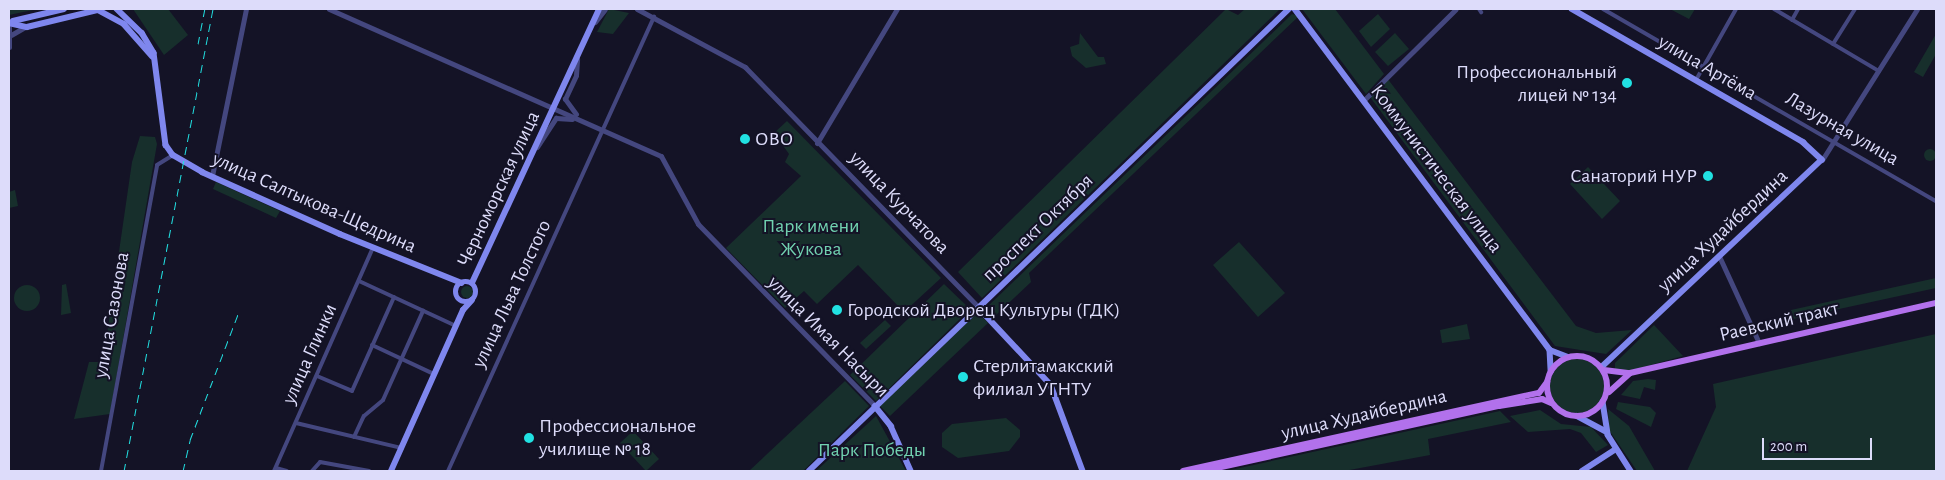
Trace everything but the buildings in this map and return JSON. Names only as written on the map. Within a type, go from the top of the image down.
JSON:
[{"type":"main road","points":[[9,24],[27,26],[64,9]]},
{"type":"main road","points":[[9,24],[37,22],[93,9],[124,24],[156,62]]},
{"type":"main road","points":[[117,9],[142,32],[156,62],[165,139],[173,155]]},
{"type":"main road","name":"Черноморская улица","points":[[472,283],[478,278],[599,9]]},
{"type":"main road","name":"проспект Октября","points":[[809,471],[1290,9]]},
{"type":"main road","name":"Коммунистическая улица","points":[[1295,9],[1550,350]]},
{"type":"main road","name":"улица Артёма","points":[[1572,9],[1803,142],[1822,160]]},
{"type":"main road","name":"улица Салтыкова-Щедрина","points":[[173,155],[212,176],[373,248],[452,281],[462,283]]},
{"type":"main road","name":"улица Худайбердина","points":[[1603,369],[1719,256],[1822,160]]},
{"type":"main road","points":[[460,300],[472,300],[476,292],[478,278]]},
{"type":"main road","points":[[452,281],[457,289],[463,310]]},
{"type":"main road","points":[[457,289],[462,283],[472,283],[476,292]]},
{"type":"main road","name":"Черноморская улица","points":[[391,471],[463,310],[472,300]]},
{"type":"main road","name":"Раевский тракт","points":[[1603,369],[1630,373],[1936,303]]},
{"type":"main road","name":"улица Курчатова","points":[[979,308],[1051,384],[1083,471]]},
{"type":"main road","points":[[1577,416],[1592,413],[1603,402],[1606,395],[1603,369],[1590,358],[1568,357],[1550,350],[1551,371],[1547,382],[1552,403],[1608,435]]},
{"type":"main road","points":[[1551,371],[1568,357]]},
{"type":"main road","name":"Раевский тракт","points":[[1606,395],[1630,373]]},
{"type":"main road","name":"улица Худайбердина","points":[[1183,471],[1539,393],[1547,382]]},
{"type":"main road","name":"улица Худайбердина","points":[[1203,471],[1499,406],[1542,399],[1552,403]]},
{"type":"main road","points":[[1603,402],[1608,435],[1631,471]]},
{"type":"main road","name":"улица Имая Насыри","points":[[875,406],[891,426],[911,471]]},
{"type":"main road","points":[[1582,471],[1616,449]]},
{"type":"street","points":[[212,176],[246,9]]},
{"type":"street","name":"улица Имая Насыри","points":[[329,9],[601,128],[663,158],[698,224],[875,406]]},
{"type":"street","points":[[591,26],[605,9]]},
{"type":"street","name":"улица Курчатова","points":[[637,9],[736,59],[979,308]]},
{"type":"street","points":[[817,143],[897,9]]},
{"type":"street","points":[[1364,100],[1456,9]]},
{"type":"street","name":"Лазурная улица","points":[[1603,9],[1936,201]]},
{"type":"street","points":[[1696,80],[1736,9]]},
{"type":"street","points":[[1774,9],[1879,71]]},
{"type":"street","points":[[1792,20],[1798,9]]},
{"type":"street","points":[[1834,44],[1855,9]]},
{"type":"street","points":[[1822,160],[1836,143],[1917,9]]},
{"type":"street","name":"улица Льва Толстого","points":[[448,471],[601,128],[654,17]]},
{"type":"street","points":[[9,24],[11,35],[9,47]]},
{"type":"street","points":[[11,35],[27,26]]},
{"type":"street","points":[[577,59],[567,107],[601,128]]},
{"type":"street","points":[[537,147],[559,116],[601,128]]},
{"type":"street","name":"улица Сазонова","points":[[101,471],[157,165],[173,155]]},
{"type":"street","name":"улица Глинки","points":[[275,470],[373,248]]},
{"type":"street","points":[[1719,256],[1759,343]]},
{"type":"street","points":[[359,281],[456,326]]},
{"type":"street","points":[[317,376],[352,391],[394,297]]},
{"type":"street","points":[[354,437],[364,416],[383,400],[423,311]]},
{"type":"street","points":[[372,344],[434,374]]},
{"type":"street","points":[[296,422],[402,448]]},
{"type":"street","points":[[312,471],[320,462],[368,471]]},
{"type":"street","points":[[275,470],[288,471]]},
{"type":"green space","points":[[9,9],[38,9],[9,15]]},
{"type":"green space","points":[[133,9],[168,9],[188,35],[164,55]]},
{"type":"green space","points":[[609,9],[629,13],[613,34],[597,32]]},
{"type":"green space","points":[[1226,9],[1238,15],[1245,9],[1280,9],[982,298],[958,272]]},
{"type":"green space","points":[[1302,9],[1335,9],[1384,74],[1366,94]]},
{"type":"green space","points":[[1670,9],[1695,9],[1689,19]]},
{"type":"green space","points":[[1292,14],[1299,16],[1029,273],[1031,282],[995,316],[987,307]]},
{"type":"green space","points":[[1378,14],[1390,29],[1371,47],[1359,31]]},
{"type":"green space","points":[[1080,33],[1098,57],[1104,57],[1106,64],[1086,68],[1072,56],[1070,47],[1079,44]]},
{"type":"green space","points":[[1395,33],[1409,49],[1388,66],[1375,52]]},
{"type":"green space","points":[[1936,34],[1936,54],[1923,77],[1914,72]]},
{"type":"green space","points":[[1387,78],[1576,326],[1596,333],[1632,330],[1606,354],[1555,346],[1370,97]]},
{"type":"green space","name":"Парк имени Жукова","points":[[787,121],[941,278],[904,312],[858,265],[817,304],[804,291],[785,308],[726,248],[801,176],[785,162],[789,154],[774,133]]},
{"type":"green space","points":[[140,136],[155,137],[157,144],[110,414],[74,419],[89,362],[103,362],[132,162]]},
{"type":"green space","points":[[1928,149],[1932,149],[1936,155],[1932,161],[1928,161],[1924,157],[1924,153]]},
{"type":"green space","points":[[1588,167],[1620,201],[1602,219],[1570,184]]},
{"type":"green space","points":[[216,182],[280,211],[276,218],[213,189]]},
{"type":"green space","points":[[15,190],[18,206],[9,208],[9,192]]},
{"type":"green space","points":[[1239,242],[1285,293],[1258,317],[1213,265]]},
{"type":"green space","points":[[1936,278],[1936,288],[1793,319],[1791,310]]},
{"type":"green space","points":[[66,284],[71,313],[61,315],[62,285]]},
{"type":"green space","points":[[944,284],[970,309],[876,401],[850,375]]},
{"type":"green space","points":[[27,285],[36,289],[40,298],[36,307],[27,311],[18,307],[14,298],[18,289]]},
{"type":"green space","points":[[469,286],[472,287],[472,297],[465,298],[462,297],[461,290],[462,287]]},
{"type":"green space","points":[[978,312],[988,323],[890,416],[880,406]]},
{"type":"green space","points":[[885,320],[891,326],[866,349],[860,343]]},
{"type":"green space","points":[[1467,324],[1470,339],[1442,343],[1440,330]]},
{"type":"green space","points":[[1654,325],[1683,356],[1629,371],[1615,370],[1615,363]]},
{"type":"green space","points":[[1936,334],[1936,471],[1687,471],[1716,407],[1713,384]]},
{"type":"green space","points":[[1577,359],[1587,361],[1596,367],[1602,376],[1604,386],[1602,396],[1596,405],[1587,411],[1577,413],[1567,411],[1558,405],[1552,396],[1550,386],[1552,376],[1558,367],[1567,361]]},
{"type":"green space","points":[[1656,380],[1655,390],[1644,387],[1640,399],[1621,395],[1633,381]]},
{"type":"green space","points":[[845,381],[869,406],[803,471],[749,471]]},
{"type":"green space","points":[[1618,402],[1650,407],[1656,413],[1651,427],[1616,409]]},
{"type":"green space","points":[[1608,409],[1629,426],[1655,471],[1637,471],[1609,430]]},
{"type":"green space","points":[[1540,410],[1561,424],[1591,427],[1608,445],[1596,452],[1581,433],[1570,429],[1528,432],[1510,416]]},
{"type":"green space","points":[[1500,411],[1511,422],[1428,439],[1430,455],[1344,471],[1226,471]]},
{"type":"green space","name":"Парк Победы","points":[[876,416],[906,471],[816,471]]},
{"type":"green space","points":[[1006,418],[1020,430],[1020,437],[1009,451],[958,458],[942,447],[942,433],[952,424]]},
{"type":"green space","points":[[633,431],[659,459],[646,471],[620,443]]},
{"type":"railway","points":[[198,44],[205,9]]},
{"type":"railway","points":[[124,471],[213,9]]},
{"type":"railway","points":[[183,471],[190,440],[238,314]]},
{"type":"place","name":"Профессиональный лицей № 134","points":[[1627,83]]},
{"type":"place","name":"ОВО","points":[[745,139]]},
{"type":"place","name":"Санаторий НУР","points":[[1708,176]]},
{"type":"place","name":"Городской Дворец Культуры (ГДК)","points":[[837,310]]},
{"type":"place","name":"Стерлитамакский филиал УГНТУ","points":[[963,377]]},
{"type":"place","name":"Профессиональное училище № 18","points":[[529,438]]}]
